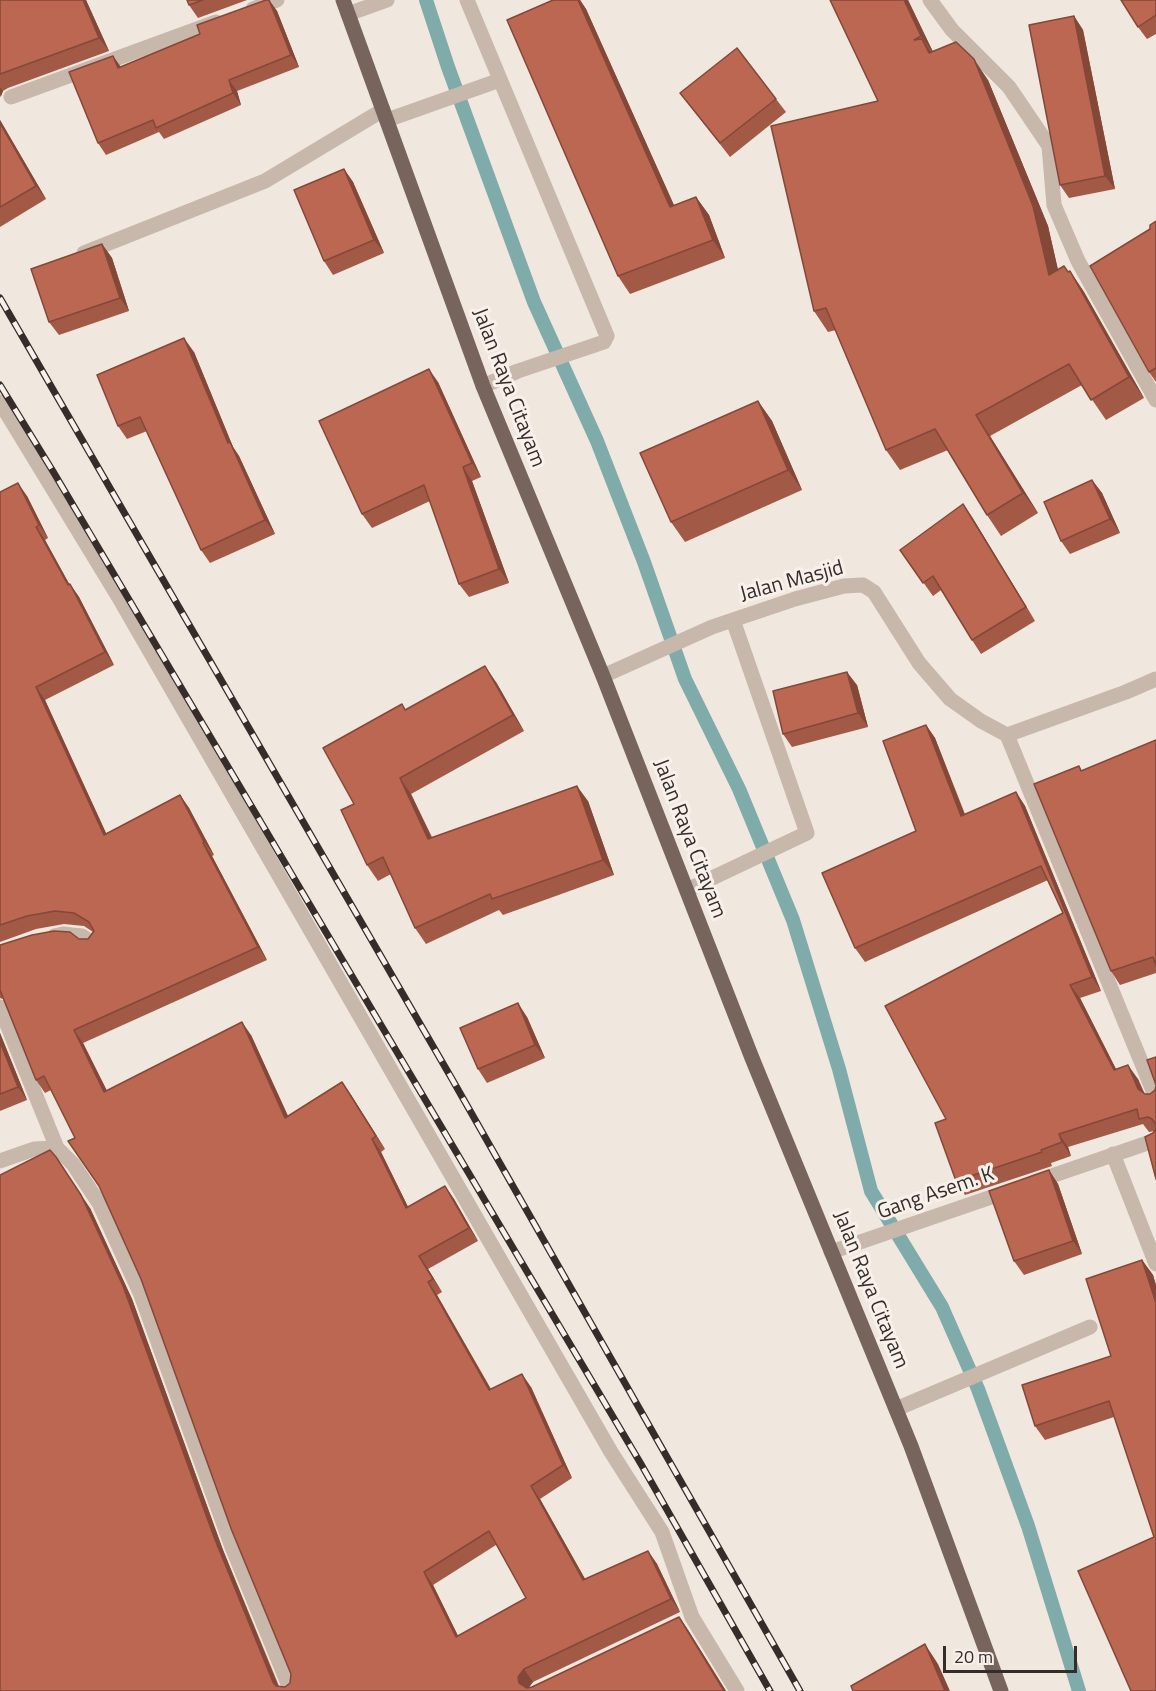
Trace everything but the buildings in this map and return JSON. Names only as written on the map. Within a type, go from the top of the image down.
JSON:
[{"type":"main road","name":"Jalan Raya Citayam","points":[[345,7],[483,386],[603,676],[752,1058],[911,1446],[1001,1691]]},
{"type":"street","points":[[11,97],[277,0]]},
{"type":"street","points":[[466,0],[607,336],[604,342],[518,371],[483,386]]},
{"type":"street","points":[[930,0],[952,30],[1009,87],[1049,146],[1054,205],[1078,261],[1156,400]]},
{"type":"street","points":[[345,7],[381,3]]},
{"type":"street","points":[[70,259],[265,181],[385,115],[415,110],[500,80]]},
{"type":"street","points":[[0,402],[118,597],[611,1452],[662,1532],[687,1619],[737,1691]]},
{"type":"street","name":"Jalan Masjid","points":[[603,676],[712,627],[795,599],[844,586],[863,585],[874,592],[919,663],[950,699],[981,721],[1007,735]]},
{"type":"street","points":[[687,890],[807,834],[733,620]]},
{"type":"street","points":[[1156,678],[1126,692],[1007,735],[1156,1098]]},
{"type":"street","points":[[39,938],[63,934],[82,936],[93,944]]},
{"type":"street","points":[[0,1007],[57,1148],[73,1164],[99,1203],[141,1295],[232,1547],[291,1691]]},
{"type":"street","name":"Gang Asem. K","points":[[831,1252],[1156,1140]]},
{"type":"street","points":[[0,1161],[34,1149],[57,1148]]},
{"type":"street","points":[[1113,1154],[1156,1264]]},
{"type":"street","points":[[896,1409],[1090,1327]]},
{"type":"waterway","points":[[426,0],[448,67],[534,302],[597,441],[644,562],[685,679],[739,789],[793,920],[839,1069],[871,1191],[942,1307],[978,1389],[1028,1526],[1079,1691]]},
{"type":"railway","points":[[0,298],[452,1079],[800,1691]]},
{"type":"railway","points":[[0,385],[641,1464],[770,1691]]}]
